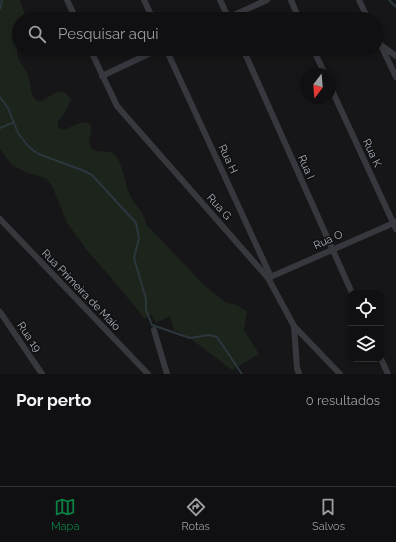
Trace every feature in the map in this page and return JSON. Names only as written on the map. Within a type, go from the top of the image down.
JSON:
[{"type":"street","points":[[67,0],[73,12]]},
{"type":"street","points":[[144,0],[149,12]]},
{"type":"street","points":[[220,0],[225,12]]},
{"type":"street","points":[[240,12],[267,0]]},
{"type":"street","points":[[290,0],[296,12]]},
{"type":"street","points":[[359,0],[365,12]]},
{"type":"street","points":[[384,47],[396,56]]},
{"type":"street","points":[[384,51],[396,77]]},
{"type":"street","name":"Rua G","points":[[93,56],[117,106],[126,118],[270,277],[294,326],[340,374]]},
{"type":"street","points":[[102,76],[144,56]]},
{"type":"street","name":"Rua H","points":[[169,56],[270,277]]},
{"type":"street","name":"Rua I","points":[[245,56],[351,290]]},
{"type":"street","points":[[316,56],[322,68]]},
{"type":"street","name":"Rua K","points":[[336,99],[395,224]]},
{"type":"street","name":"Rua Primeira de Maio","points":[[0,219],[148,374]]},
{"type":"street","name":"Rua O","points":[[270,277],[332,249],[395,224]]},
{"type":"street","name":"Rua 19","points":[[0,312],[42,374]]},
{"type":"street","points":[[294,326],[297,368],[299,374]]},
{"type":"street","points":[[154,330],[167,374]]},
{"type":"street","points":[[382,362],[388,374]]},
{"type":"shaded area","points":[[0,0],[20,0],[24,12],[12,12],[12,56],[18,56],[28,74],[32,95],[37,101],[42,101],[54,93],[61,91],[68,95],[71,100],[58,122],[58,127],[63,130],[80,123],[87,123],[91,125],[89,142],[91,148],[96,151],[112,152],[116,156],[122,167],[128,191],[133,201],[142,212],[146,224],[203,284],[225,302],[236,305],[247,311],[244,330],[259,354],[232,370],[187,336],[174,330],[170,316],[156,323],[151,314],[145,319],[86,249],[67,223],[53,188],[46,178],[28,173],[12,165],[0,149]]},
{"type":"waterway","points":[[0,9],[2,0]]},
{"type":"waterway","points":[[389,0],[396,7]]},
{"type":"waterway","points":[[0,97],[8,108],[18,133],[28,146],[41,155],[92,175],[136,223],[139,238],[134,258],[146,299],[146,310],[152,325],[190,338],[209,335],[217,337],[242,374]]},
{"type":"waterway","points":[[0,128],[14,122]]}]
